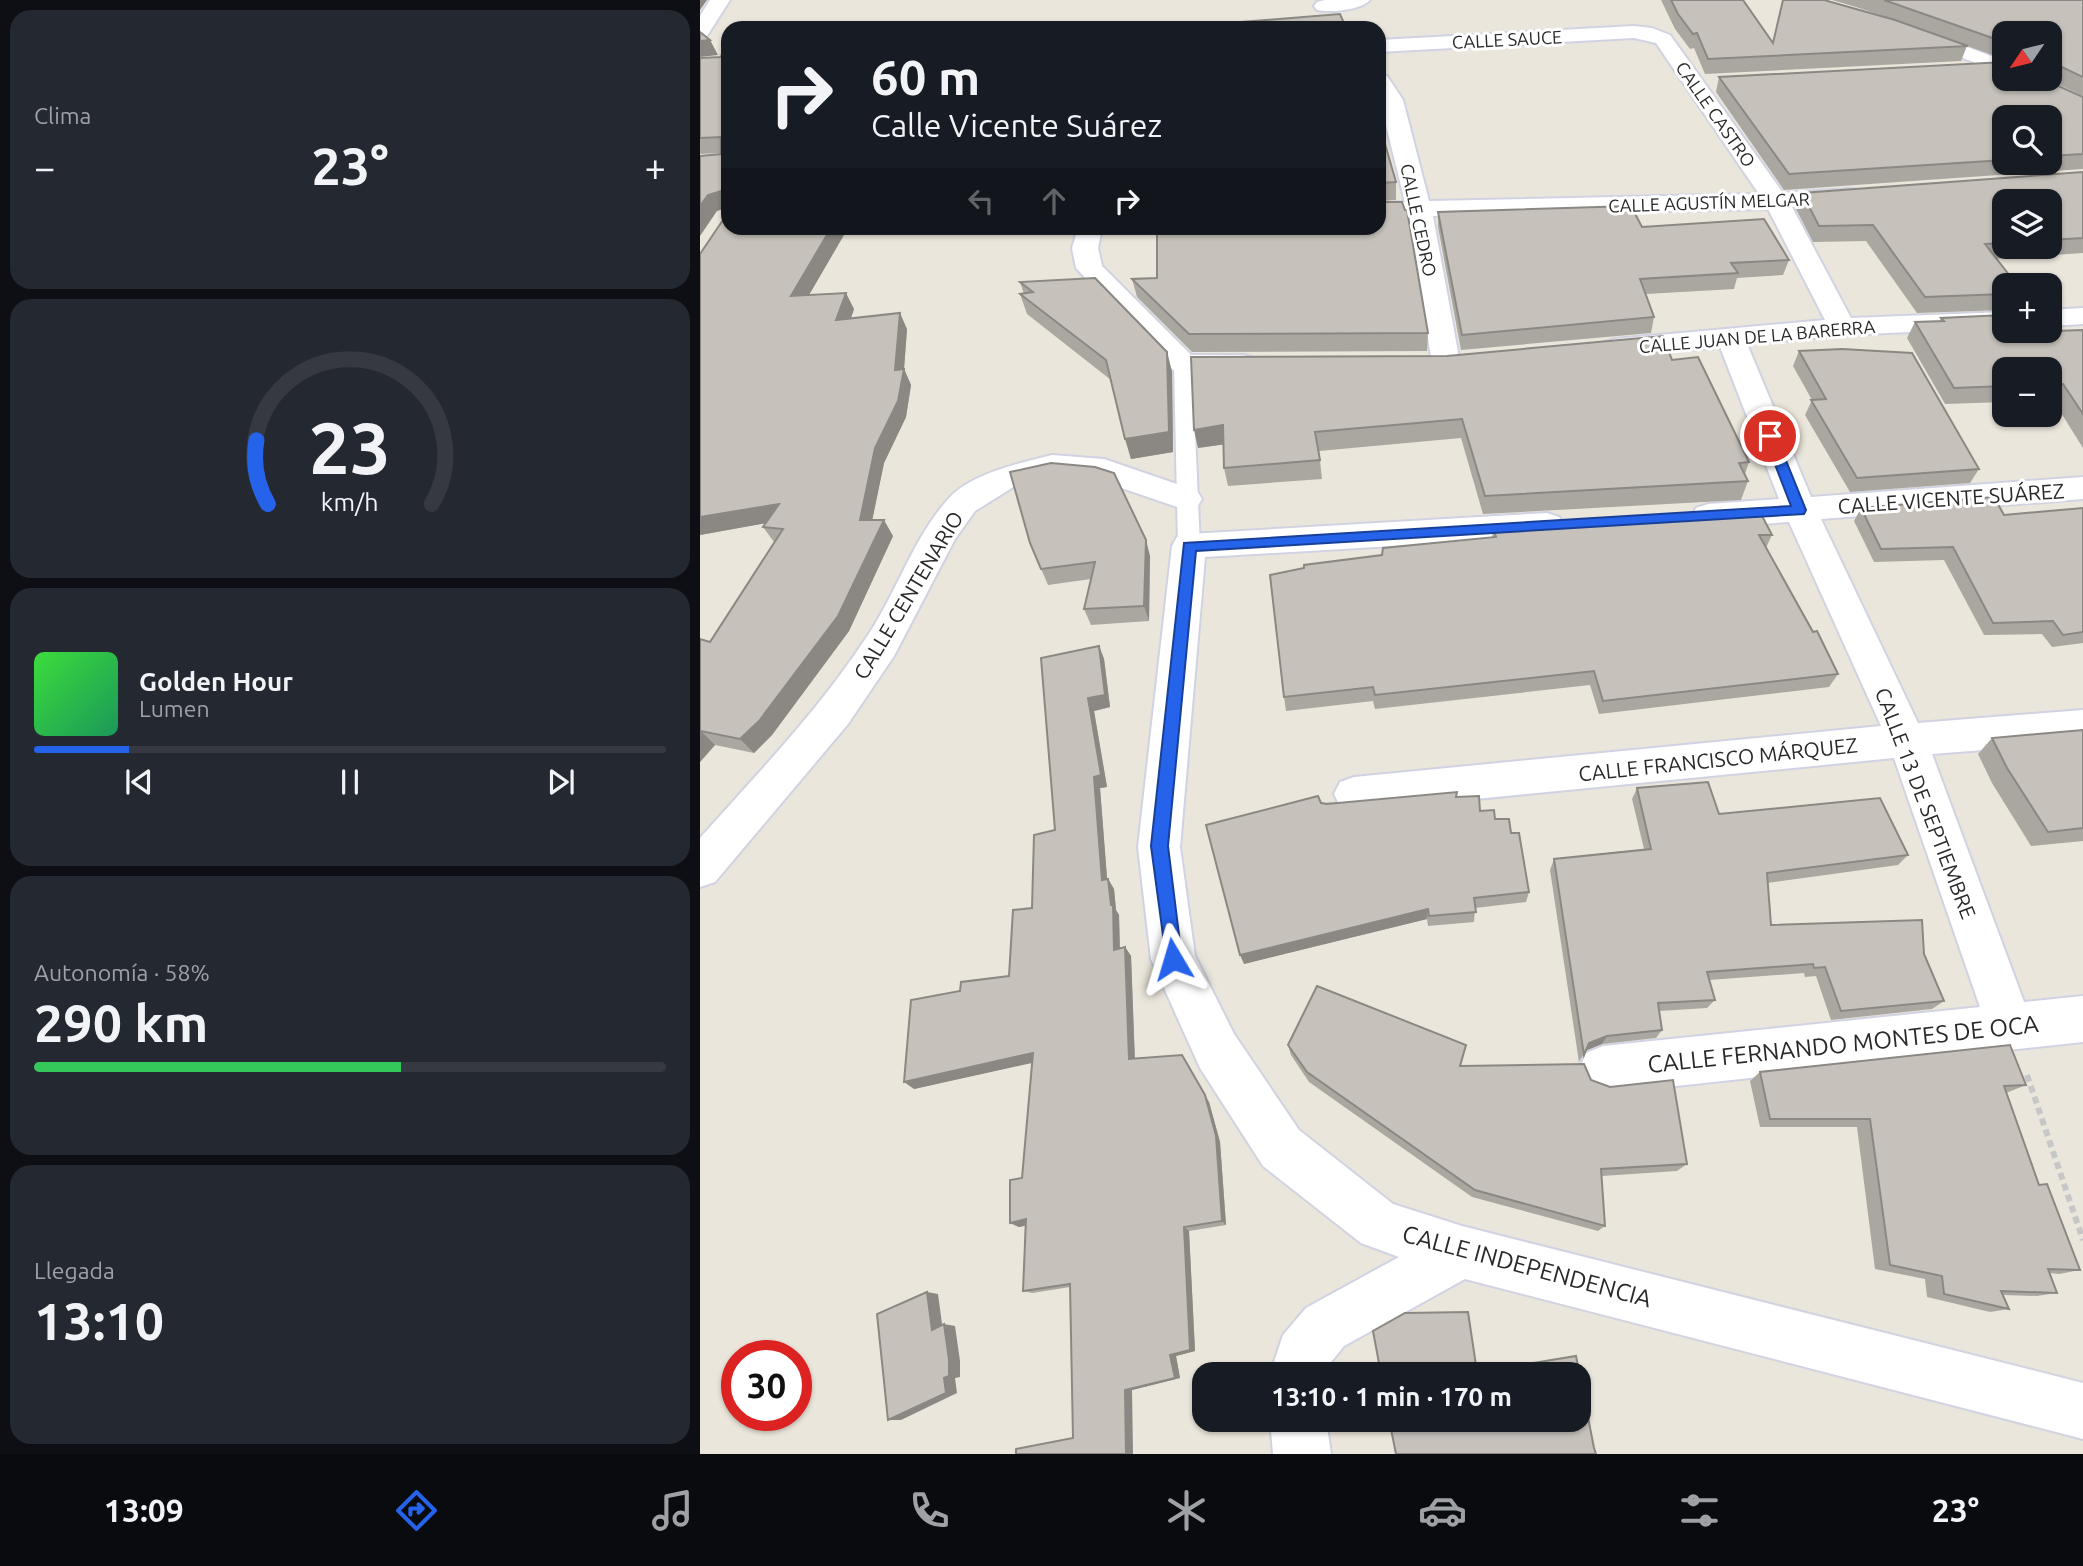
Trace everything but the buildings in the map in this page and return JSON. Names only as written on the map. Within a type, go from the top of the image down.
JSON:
[{"type":"street","points":[[700,32],[720,0]]},
{"type":"street","points":[[1322,10],[1360,0]]},
{"type":"street","points":[[1895,27],[1992,63]]},
{"type":"street","name":"CALLE SAUCE","points":[[1386,46],[1634,32]]},
{"type":"street","name":"CALLE CASTRO","points":[[1634,32],[1663,39],[1776,201],[1842,327]]},
{"type":"street","points":[[1950,71],[1992,69]]},
{"type":"street","points":[[1694,84],[1721,83]]},
{"type":"street","name":"CALLE CEDRO","points":[[1386,91],[1392,100],[1419,209],[1446,362]]},
{"type":"street","name":"CALLE AGUSTÍN MELGAR","points":[[1386,210],[1776,201],[1874,194]]},
{"type":"street","points":[[1088,235],[1085,248],[1088,268],[1183,364],[1266,363]]},
{"type":"street","points":[[2062,317],[2083,316]]},
{"type":"street","name":"CALLE JUAN DE LA BARERRA","points":[[1595,349],[1842,327],[1992,321]]},
{"type":"street","name":"CALLE 13 DE SEPTIEMBRE","points":[[1730,337],[1800,510],[1907,740],[2009,1025]]},
{"type":"street","name":"CALLE CENTENARIO","points":[[700,868],[835,713],[881,646],[941,533],[963,503],[1005,478],[1052,466],[1104,470],[1186,499]]},
{"type":"street","name":"CALLE VICENTE SUÁREZ","points":[[1675,517],[2083,488]]},
{"type":"street","points":[[1189,547],[1578,523]]},
{"type":"street","name":"CALLE INDEPENDENCIA","points":[[1189,547],[1159,846],[1173,959],[1217,1051],[1281,1147],[1378,1225],[1462,1252],[2083,1411]]},
{"type":"street","name":"CALLE FRANCISCO MÁRQUEZ","points":[[1354,794],[1907,740],[2083,726]]},
{"type":"street","name":"CALLE FERNANDO MONTES DE OCA","points":[[1604,1070],[2083,1019]]},
{"type":"street","points":[[1301,1362],[1303,1354],[1325,1327],[1462,1252]]},
{"type":"street","points":[[1299,1432],[1302,1454]]},
{"type":"lane","points":[[1183,364],[1189,547]]},
{"type":"path","points":[[2009,1025],[2083,1240]]},
{"type":"route","points":[[1173,959],[1159,846],[1189,547],[1800,510],[1770,436]]}]
